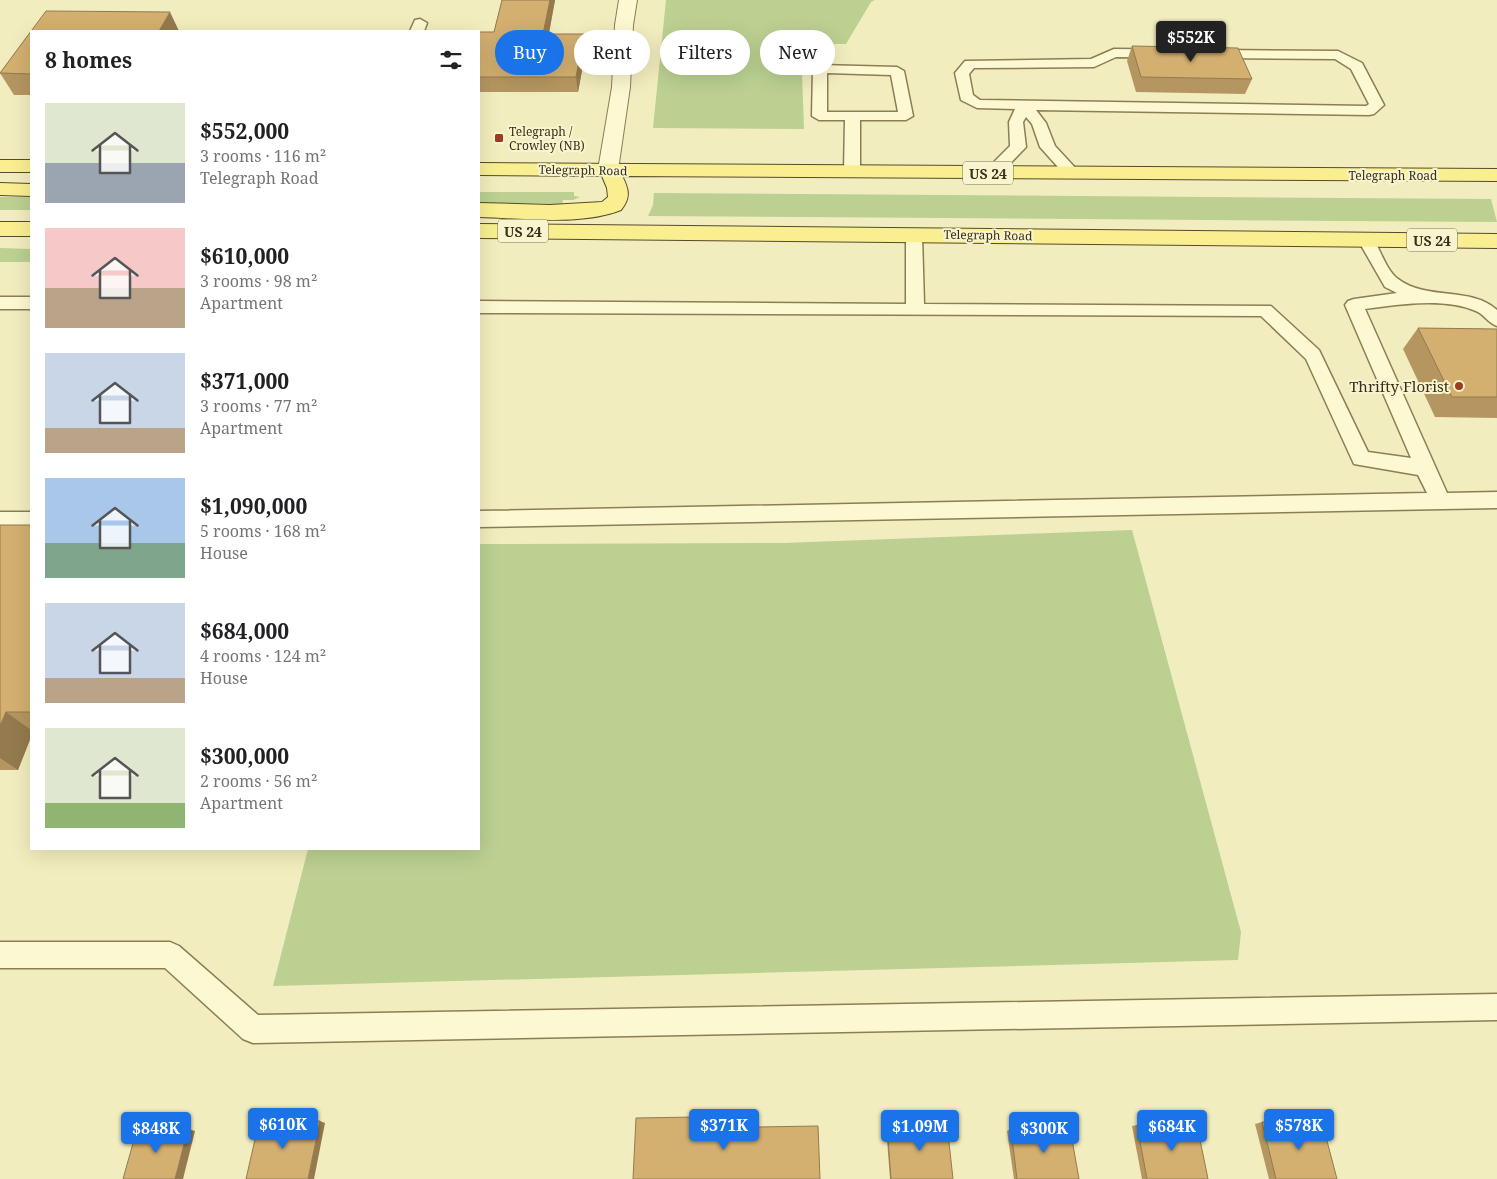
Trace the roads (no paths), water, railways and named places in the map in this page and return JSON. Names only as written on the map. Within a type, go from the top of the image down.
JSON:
[{"type":"main road","points":[[0,166],[30,166]]},
{"type":"main road","name":"Telegraph Road","points":[[480,169],[1497,175]]},
{"type":"main road","points":[[480,210],[584,211],[606,209],[614,205],[617,200],[618,185],[608,170]]},
{"type":"main road","points":[[0,189],[30,190]]},
{"type":"main road","points":[[0,229],[30,229]]},
{"type":"main road","name":"Telegraph Road","points":[[480,231],[1497,241]]},
{"type":"street","points":[[608,170],[621,87],[624,25],[628,0]]},
{"type":"lane","points":[[1024,105],[1369,111],[1377,105],[1357,66],[1338,55],[1114,53],[1094,63],[970,64],[962,73],[966,97],[977,104],[1024,105],[1039,123],[1048,147],[1072,173]]},
{"type":"lane","points":[[820,69],[897,71],[906,116],[853,116],[819,116],[820,69]]},
{"type":"lane","points":[[992,173],[1018,147],[1016,122],[1024,105]]},
{"type":"lane","points":[[852,172],[853,116]]},
{"type":"lane","points":[[914,234],[915,310]]},
{"type":"lane","points":[[1366,240],[1391,283],[1417,296]]},
{"type":"lane","points":[[1441,501],[1354,304],[1417,296],[1447,299],[1482,306],[1497,320]]},
{"type":"lane","points":[[0,303],[30,303]]},
{"type":"lane","points":[[480,307],[1265,310],[1313,355],[1361,459],[1425,468]]},
{"type":"lane","points":[[480,519],[1497,500]]},
{"type":"lane","points":[[0,520],[30,520]]},
{"type":"lane","points":[[0,955],[170,954],[253,1028],[1497,1006]]},
{"type":"place","name":"Telegraph / Crowley (NB)","points":[[499,138]]},
{"type":"place","name":"Thrifty Florist","points":[[1459,386]]}]
